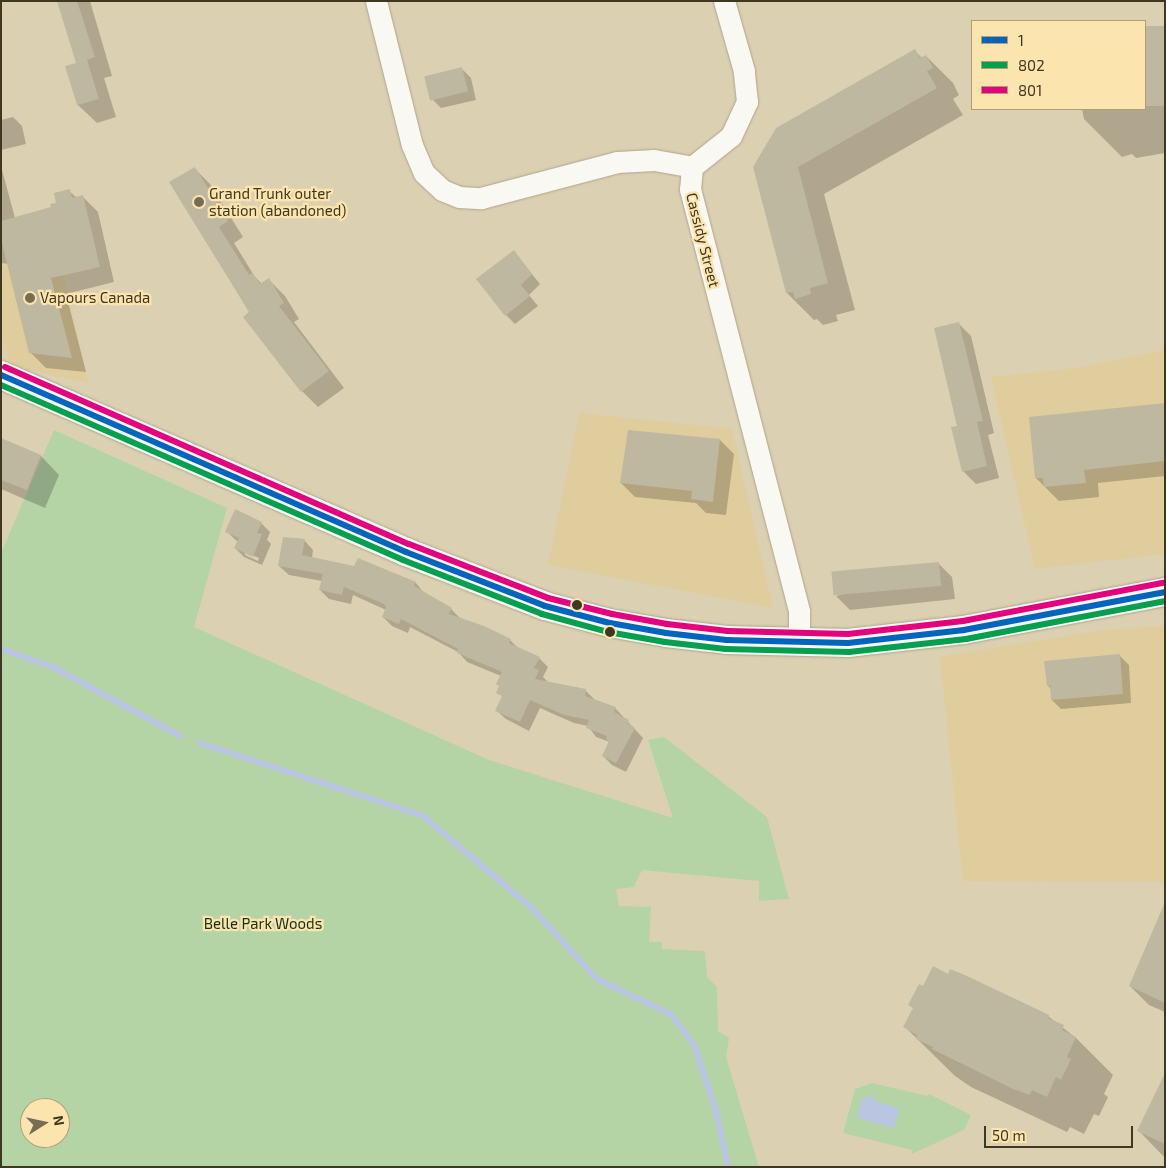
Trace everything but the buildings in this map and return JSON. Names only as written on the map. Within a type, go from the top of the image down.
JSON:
[{"type":"main road","points":[[1,375],[406,552],[545,606],[610,623],[666,633],[727,640],[848,643],[936,634],[1165,592]]},
{"type":"street","points":[[376,1],[412,145],[424,173],[442,190],[459,197],[481,198],[617,162],[654,160],[692,167],[731,136],[747,102],[744,71],[724,1]]},
{"type":"street","name":"Cassidy Street","points":[[692,167],[690,190],[799,611],[799,643]]},
{"type":"shaded area","points":[[58,251],[89,384],[10,365],[1,334],[1,267]]},
{"type":"shaded area","points":[[1165,350],[1165,554],[1035,569],[991,377],[1076,368]]},
{"type":"shaded area","points":[[579,413],[732,429],[773,608],[548,565]]},
{"type":"shaded area","points":[[1165,626],[1165,882],[963,881],[940,657],[1103,630]]},
{"type":"green space","name":"Belle Park Woods","points":[[54,430],[227,508],[194,627],[489,760],[673,818],[648,740],[664,737],[767,817],[789,899],[759,901],[759,881],[642,870],[634,887],[616,889],[619,906],[651,907],[649,942],[662,942],[662,949],[705,951],[707,977],[717,987],[718,1031],[729,1038],[726,1057],[759,1167],[1,1167],[1,553]]},
{"type":"green space","points":[[872,1083],[927,1096],[929,1094],[971,1115],[964,1130],[912,1154],[912,1150],[843,1133],[855,1089]]},
{"type":"water","points":[[866,1096],[875,1097],[875,1101],[899,1108],[895,1128],[857,1118],[862,1098],[866,1098]]},
{"type":"waterway","points":[[1,649],[53,667],[180,736]]},
{"type":"waterway","points":[[200,743],[423,816],[532,908],[597,979],[672,1015],[695,1047],[716,1111],[728,1167]]},
{"type":"transit line","name":"801","points":[[5,367],[409,544],[548,598],[612,614],[667,624],[728,631],[848,634],[963,621],[1163,583]]},
{"type":"transit line","name":"1","points":[[1,375],[406,552],[545,606],[610,623],[666,633],[727,640],[848,643],[964,630],[1165,592]]},
{"type":"transit line","name":"802","points":[[1,385],[403,560],[542,614],[608,632],[665,642],[726,649],[849,652],[966,639],[1165,601]]},
{"type":"place","name":"Grand Trunk outer station (abandoned)","points":[[199,202]]},
{"type":"place","name":"Vapours Canada","points":[[30,298]]}]
